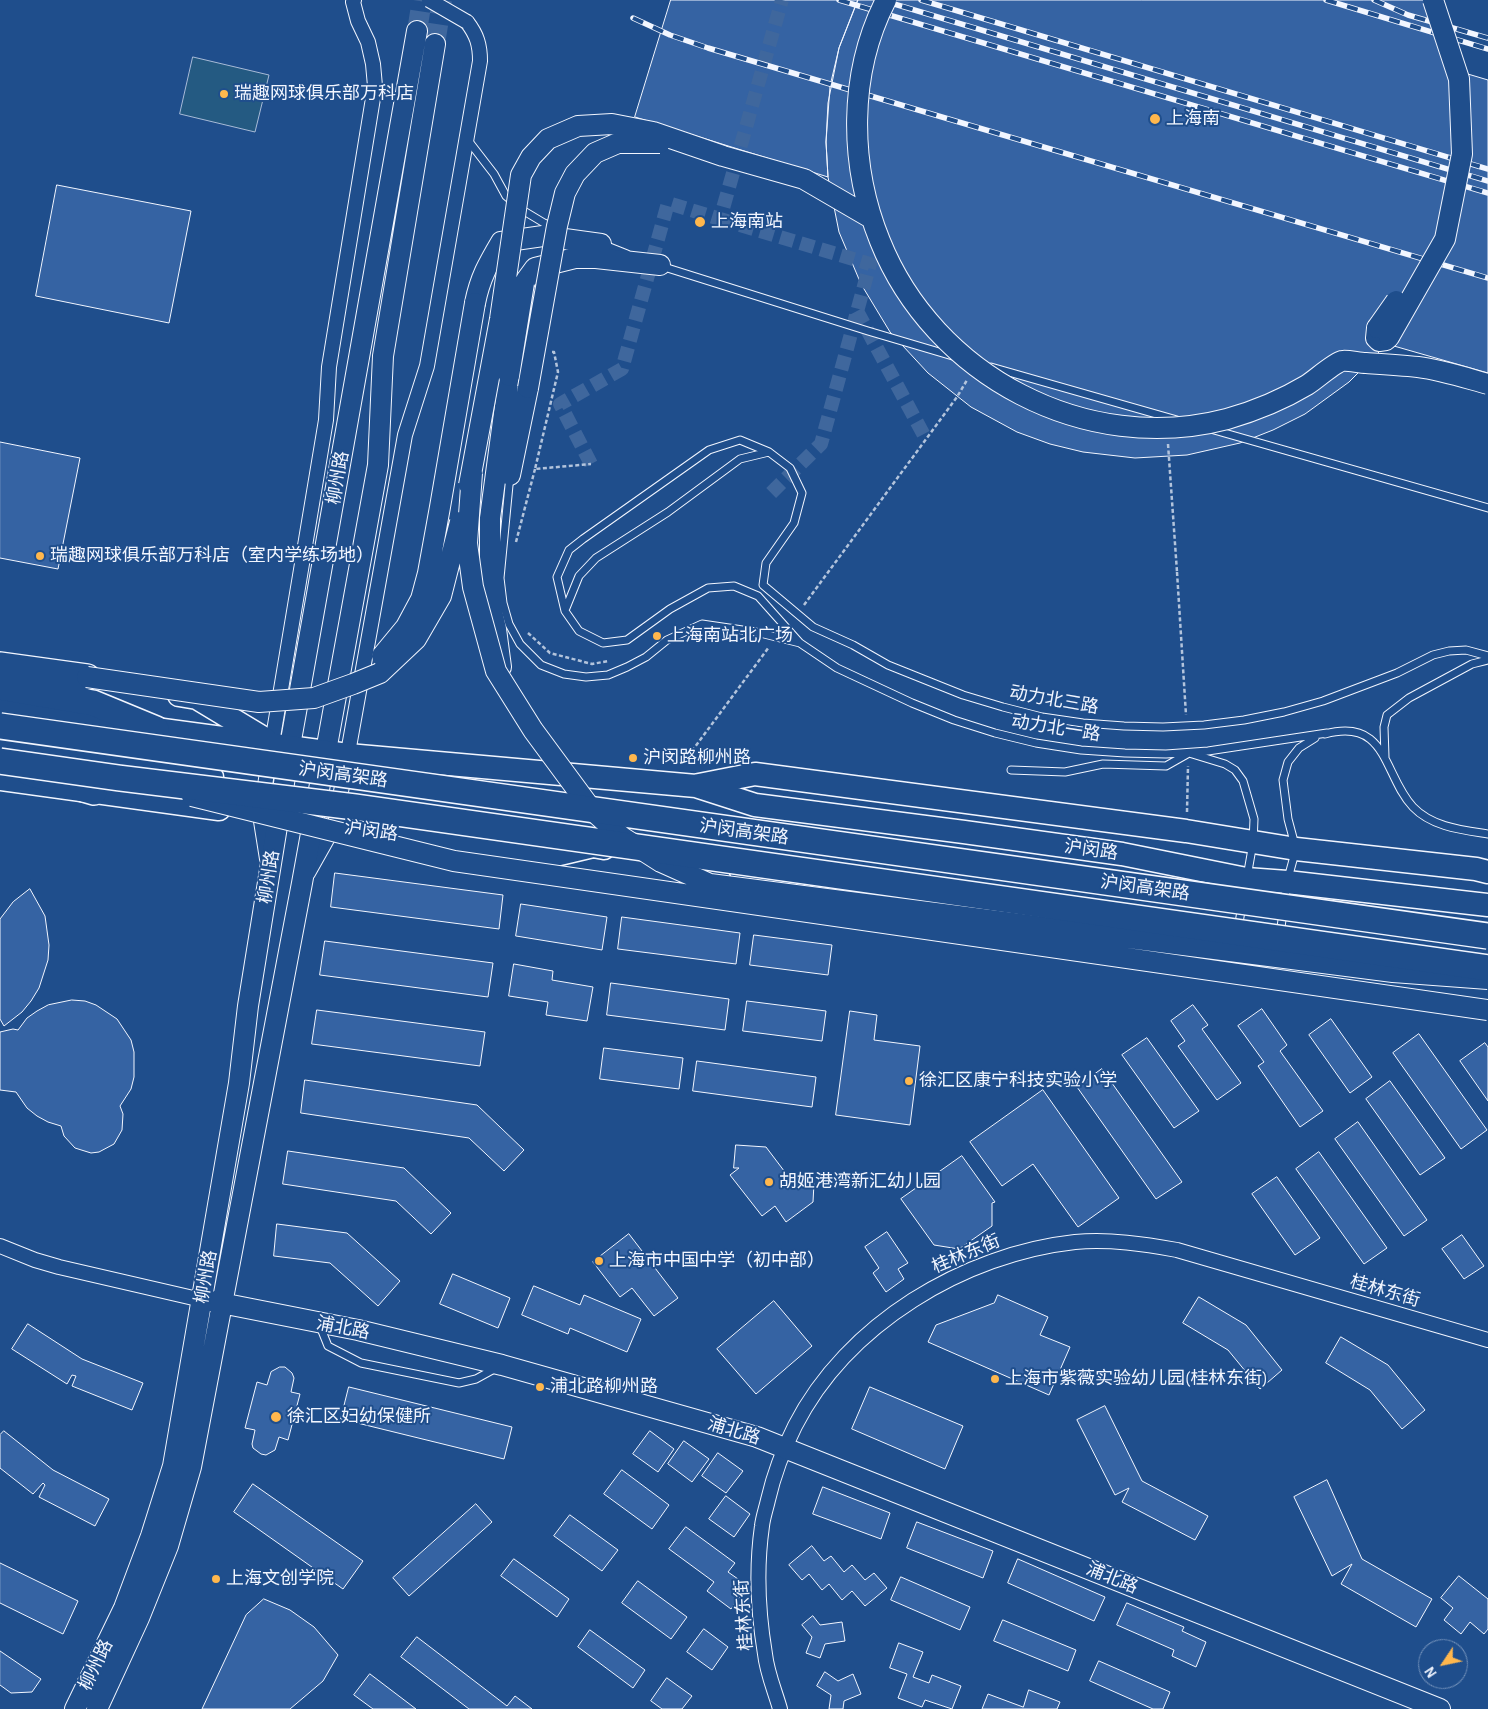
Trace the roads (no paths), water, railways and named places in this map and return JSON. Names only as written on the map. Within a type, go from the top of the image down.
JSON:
[{"type":"highway","points":[[0,666],[87,677]]},
{"type":"highway","points":[[0,687],[94,703],[156,729]]},
{"type":"highway","name":"沪闵高架路","points":[[0,726],[1488,936]]},
{"type":"highway","points":[[2,764],[93,760]]},
{"type":"highway","points":[[2,764],[94,792]]},
{"type":"highway","name":"沪闵高架路","points":[[2,764],[355,807],[1488,968]]},
{"type":"main road","points":[[886,0],[866,53],[857,122],[859,165],[871,218],[886,258],[905,290],[930,324],[948,343],[975,366],[1003,386],[1044,406],[1089,420],[1126,428],[1167,427],[1226,419],[1271,404],[1308,385],[1342,361],[1419,367],[1488,384]]},
{"type":"main road","points":[[1422,0],[1448,80],[1451,152],[1435,230],[1410,282],[1377,328],[1376,338],[1379,341],[1386,340],[1389,337],[1445,239],[1462,154],[1459,79],[1433,0]]},
{"type":"main road","name":"柳州路","points":[[75,1709],[124,1608],[151,1536],[173,1466],[239,1083],[248,1006],[269,876],[270,816],[274,786],[417,31]]},
{"type":"main road","name":"柳州路","points":[[97,1709],[139,1618],[168,1546],[191,1467],[302,883],[324,824],[337,753],[378,465],[383,356],[435,44]]},
{"type":"main road","points":[[87,677],[259,702],[314,698],[380,673],[416,638],[441,596],[472,473],[500,319],[521,175],[532,157],[548,139],[578,126],[612,124],[653,132],[723,156],[804,179],[871,218]]},
{"type":"main road","points":[[510,475],[528,388],[557,226],[565,193],[576,174],[595,153],[618,143],[654,142],[723,156]]},
{"type":"main road","points":[[353,684],[388,650],[406,627],[421,599],[428,574],[478,289],[487,264],[501,242],[522,238],[542,236],[602,244]]},
{"type":"main road","points":[[503,682],[496,629],[490,602],[490,518],[509,376],[524,283],[535,268],[575,258],[596,258],[660,266]]},
{"type":"main road","points":[[472,473],[467,543],[473,586],[496,671],[533,730],[592,810],[622,837],[661,862],[710,884],[1393,972],[1488,980]]},
{"type":"main road","name":"沪闵路","points":[[0,666],[197,698],[281,745]]},
{"type":"main road","name":"沪闵路","points":[[0,708],[337,753],[696,786],[755,805],[1112,853],[1245,888],[1288,882],[1488,905]]},
{"type":"main road","points":[[93,760],[329,795],[593,846]]},
{"type":"main road","name":"沪闵路","points":[[696,786],[755,774],[1186,832],[1296,849],[1476,869],[1488,872]]},
{"type":"main road","points":[[120,778],[454,861],[1488,1010]]},
{"type":"main road","name":"沪闵路","points":[[94,792],[551,856],[593,846],[741,870],[1488,980]]},
{"type":"main road","name":"沪闵路","points":[[741,870],[835,904],[1488,999]]},
{"type":"main road","name":"浦北路","points":[[202,1300],[358,1330],[502,1365],[757,1437],[1440,1709]]},
{"type":"street","points":[[281,745],[326,420],[330,367],[375,86],[368,42],[358,21],[354,0]]},
{"type":"street","points":[[337,753],[405,434],[427,366],[480,61],[480,48],[476,34],[467,22],[429,0]]},
{"type":"street","name":"桂林东街","points":[[780,1709],[765,1656],[758,1592],[762,1526],[773,1481],[785,1448],[796,1424],[821,1385],[856,1344],[896,1310],[934,1288],[980,1265],[1028,1250],[1076,1242],[1132,1242],[1177,1250],[1488,1340]]},
{"type":"street","name":"浦北路","points":[[0,1246],[59,1267],[202,1300]]},
{"type":"lane","points":[[466,138],[494,174],[506,196],[524,211],[544,223],[560,229]]},
{"type":"lane","points":[[568,232],[660,266],[888,338],[1488,508]]},
{"type":"lane","points":[[769,452],[740,440],[709,450],[569,550],[557,577],[565,610],[579,631],[603,643],[628,640],[670,610],[708,588],[734,586],[758,596],[800,643]]},
{"type":"lane","points":[[565,610],[580,576],[596,558],[668,512],[740,459],[769,452]]},
{"type":"lane","name":"动力北三路","points":[[769,452],[790,468],[802,493],[794,523],[766,563],[763,585],[814,627],[853,645],[888,665],[963,695],[1003,707],[1042,717],[1083,723],[1124,726],[1204,725],[1284,712],[1322,701],[1397,673],[1434,655],[1449,651],[1466,650],[1488,656]]},
{"type":"lane","points":[[510,475],[500,578],[503,603],[509,624],[520,644],[542,664],[564,674],[586,677],[608,675],[646,657],[667,640],[702,624],[756,632],[800,643]]},
{"type":"lane","name":"动力北一路","points":[[800,643],[836,668],[878,688],[954,720],[1036,743],[1081,750],[1125,753],[1189,752],[1328,734]]},
{"type":"lane","points":[[1385,757],[1384,727],[1387,716],[1410,698],[1472,664],[1488,660]]},
{"type":"lane","points":[[1278,950],[1288,882],[1296,849],[1288,819],[1283,780],[1288,762],[1299,748],[1312,739],[1344,730],[1363,735],[1376,744],[1385,757],[1398,784],[1413,808],[1439,825],[1488,834]]},
{"type":"lane","points":[[1011,770],[1065,772],[1103,764],[1166,766],[1189,752],[1224,764],[1235,770],[1243,780],[1254,819],[1253,843],[1235,943]]},
{"type":"lane","points":[[319,1323],[328,1346],[361,1363],[459,1383],[476,1379],[502,1365]]},
{"type":"tunnel","points":[[417,31],[422,0]]},
{"type":"tunnel","points":[[435,44],[442,0]]},
{"type":"tunnel","points":[[591,464],[560,404],[622,369],[668,203],[720,219],[782,0]]},
{"type":"tunnel","points":[[720,219],[870,264],[821,444],[768,496]]},
{"type":"tunnel","points":[[857,311],[926,439]]},
{"type":"railway","points":[[839,0],[1488,193]]},
{"type":"railway","points":[[881,0],[1488,181]]},
{"type":"railway","points":[[921,0],[1488,169]]},
{"type":"railway","points":[[1326,0],[1488,49]]},
{"type":"railway","points":[[1374,0],[1408,15],[1488,38]]},
{"type":"railway","points":[[633,18],[670,35],[708,48],[1488,278]]},
{"type":"place","name":"瑞趣网球俱乐部万科店","points":[[224,94]]},
{"type":"place","name":"上海南","points":[[1155,119]]},
{"type":"place","name":"上海南站","points":[[700,222]]},
{"type":"place","name":"瑞趣网球俱乐部万科店（室内学练场地）","points":[[40,556]]},
{"type":"place","name":"上海南站北广场","points":[[657,636]]},
{"type":"place","name":"沪闵路柳州路","points":[[633,758]]},
{"type":"place","name":"徐汇区康宁科技实验小学","points":[[909,1081]]},
{"type":"place","name":"胡姬港湾新汇幼儿园","points":[[769,1182]]},
{"type":"place","name":"上海市中国中学（初中部）","points":[[599,1261]]},
{"type":"place","name":"上海市紫薇实验幼儿园(桂林东街)","points":[[995,1379]]},
{"type":"place","name":"浦北路柳州路","points":[[540,1387]]},
{"type":"place","name":"徐汇区妇幼保健所","points":[[276,1417]]},
{"type":"place","name":"上海文创学院","points":[[216,1579]]}]
